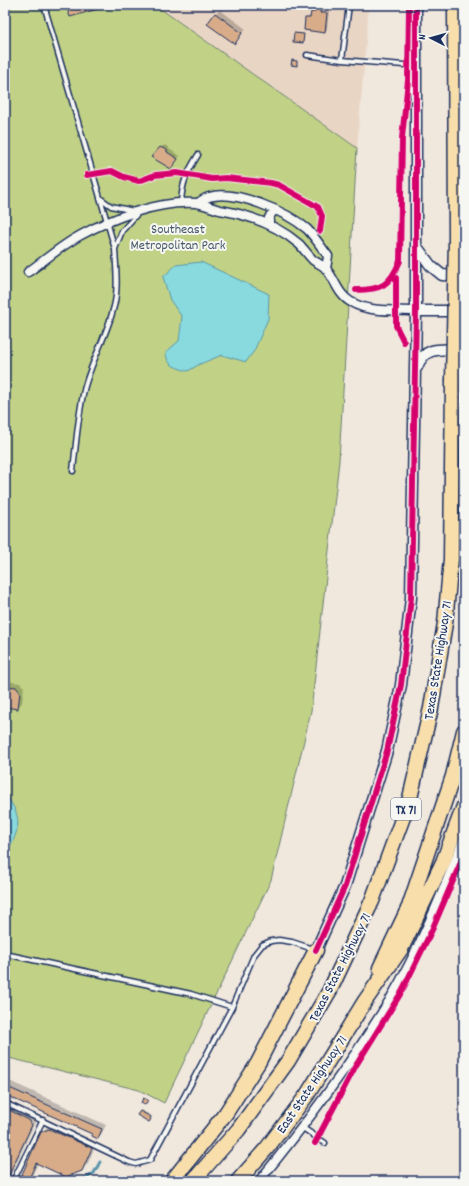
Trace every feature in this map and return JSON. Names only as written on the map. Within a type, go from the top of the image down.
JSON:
[{"type":"highway","name":"Texas State Highway 71","points":[[193,1181],[238,1130],[288,1061],[330,990],[372,901],[410,798],[431,708],[445,623],[451,559],[456,241],[455,5]]},
{"type":"highway","name":"TX 71","points":[[365,1001],[409,907],[453,776],[464,731]]},
{"type":"highway","points":[[365,1001],[401,950],[422,909],[443,862],[464,806]]},
{"type":"highway","points":[[172,1181],[226,1113],[258,1063],[316,950]]},
{"type":"highway","name":"East State Highway 71","points":[[238,1181],[267,1148],[307,1095],[365,1001]]},
{"type":"street","points":[[316,950],[345,886],[365,827],[387,751],[401,685],[411,598],[416,371],[416,5]]},
{"type":"street","points":[[198,203],[208,197],[233,197],[248,200],[274,209],[296,221],[318,242],[328,256],[326,269]]},
{"type":"street","points":[[28,272],[80,235],[107,222],[154,207],[181,203],[198,203],[210,208],[248,216],[269,224],[300,245],[314,261],[326,269],[336,286],[350,302],[361,307],[416,311],[464,311]]},
{"type":"street","points":[[269,224],[269,218],[274,209]]},
{"type":"street","points":[[417,247],[431,266],[442,275],[464,276]]},
{"type":"street","points":[[416,371],[420,358],[433,349],[464,350]]},
{"type":"street","points":[[259,1181],[303,1128],[345,1069],[389,1000],[428,926],[464,838]]},
{"type":"lane","points":[[44,5],[115,249],[116,276],[114,308],[105,334],[92,363],[84,391],[73,471]]},
{"type":"lane","points":[[342,60],[349,5]]},
{"type":"lane","points":[[307,55],[342,60],[416,66]]},
{"type":"lane","points":[[181,203],[182,187],[186,174],[198,155]]},
{"type":"lane","points":[[100,198],[111,206],[140,212]]},
{"type":"lane","points":[[115,249],[122,231],[140,212]]},
{"type":"lane","points":[[5,1103],[129,1162],[136,1164],[150,1160],[232,1007],[254,955],[262,945],[271,941],[279,940],[292,942],[316,950]]},
{"type":"lane","points":[[5,954],[191,994],[232,1007]]},
{"type":"lane","points":[[13,1181],[43,1120]]},
{"type":"lane","points":[[303,1128],[324,1143]]},
{"type":"shaded area","points":[[155,5],[369,5],[357,148],[278,92]]},
{"type":"green space","name":"Southeast Metropolitan Park","points":[[5,5],[155,5],[357,148],[339,461],[311,711],[271,880],[164,1103],[139,1090],[5,1057]]},
{"type":"water","points":[[201,262],[269,294],[268,319],[254,351],[246,362],[222,355],[200,364],[188,371],[173,366],[166,357],[166,352],[179,341],[182,317],[170,300],[163,277],[176,265]]},
{"type":"water","points":[[5,794],[15,811],[18,825],[14,839],[5,856]]},
{"type":"building","points":[[66,5],[100,5],[101,8],[70,17]]},
{"type":"building","points":[[315,8],[321,9],[320,13],[327,13],[325,33],[304,30],[305,18],[310,18],[311,12],[315,12]]},
{"type":"building","points":[[215,13],[242,33],[235,44],[207,24]]},
{"type":"building","points":[[294,33],[304,34],[303,43],[293,42]]},
{"type":"building","points":[[292,60],[297,61],[297,66],[291,65]]},
{"type":"building","points":[[160,147],[167,150],[167,152],[178,159],[171,169],[151,157]]},
{"type":"building","points":[[5,686],[16,687],[20,692],[18,709],[5,707]]},
{"type":"building","points":[[5,1086],[102,1129],[98,1139],[92,1136],[92,1134],[5,1095]]},
{"type":"building","points":[[143,1098],[148,1100],[145,1105],[141,1103]]},
{"type":"building","points":[[5,1108],[29,1120],[32,1125],[6,1181]]},
{"type":"building","points":[[140,1111],[151,1117],[149,1122],[137,1115]]},
{"type":"building","points":[[49,1129],[92,1148],[82,1171],[66,1177],[36,1163],[28,1181],[19,1181],[41,1132]]},
{"type":"waterway","points":[[82,1181],[94,1173],[100,1162]]},
{"type":"cycle path","points":[[356,290],[372,289],[389,281],[400,261],[402,138],[408,80],[409,5]]},
{"type":"cycle path","points":[[316,950],[345,886],[387,751],[401,685],[411,598],[416,311],[416,5]]},
{"type":"cycle path","points":[[87,175],[112,171],[124,177],[139,181],[155,175],[177,173],[212,179],[226,178],[271,183],[279,185],[318,207],[322,216],[320,231]]},
{"type":"cycle path","points":[[396,278],[396,326],[404,342]]},
{"type":"cycle path","points":[[315,1143],[355,1067],[401,993],[432,930],[464,855]]}]
